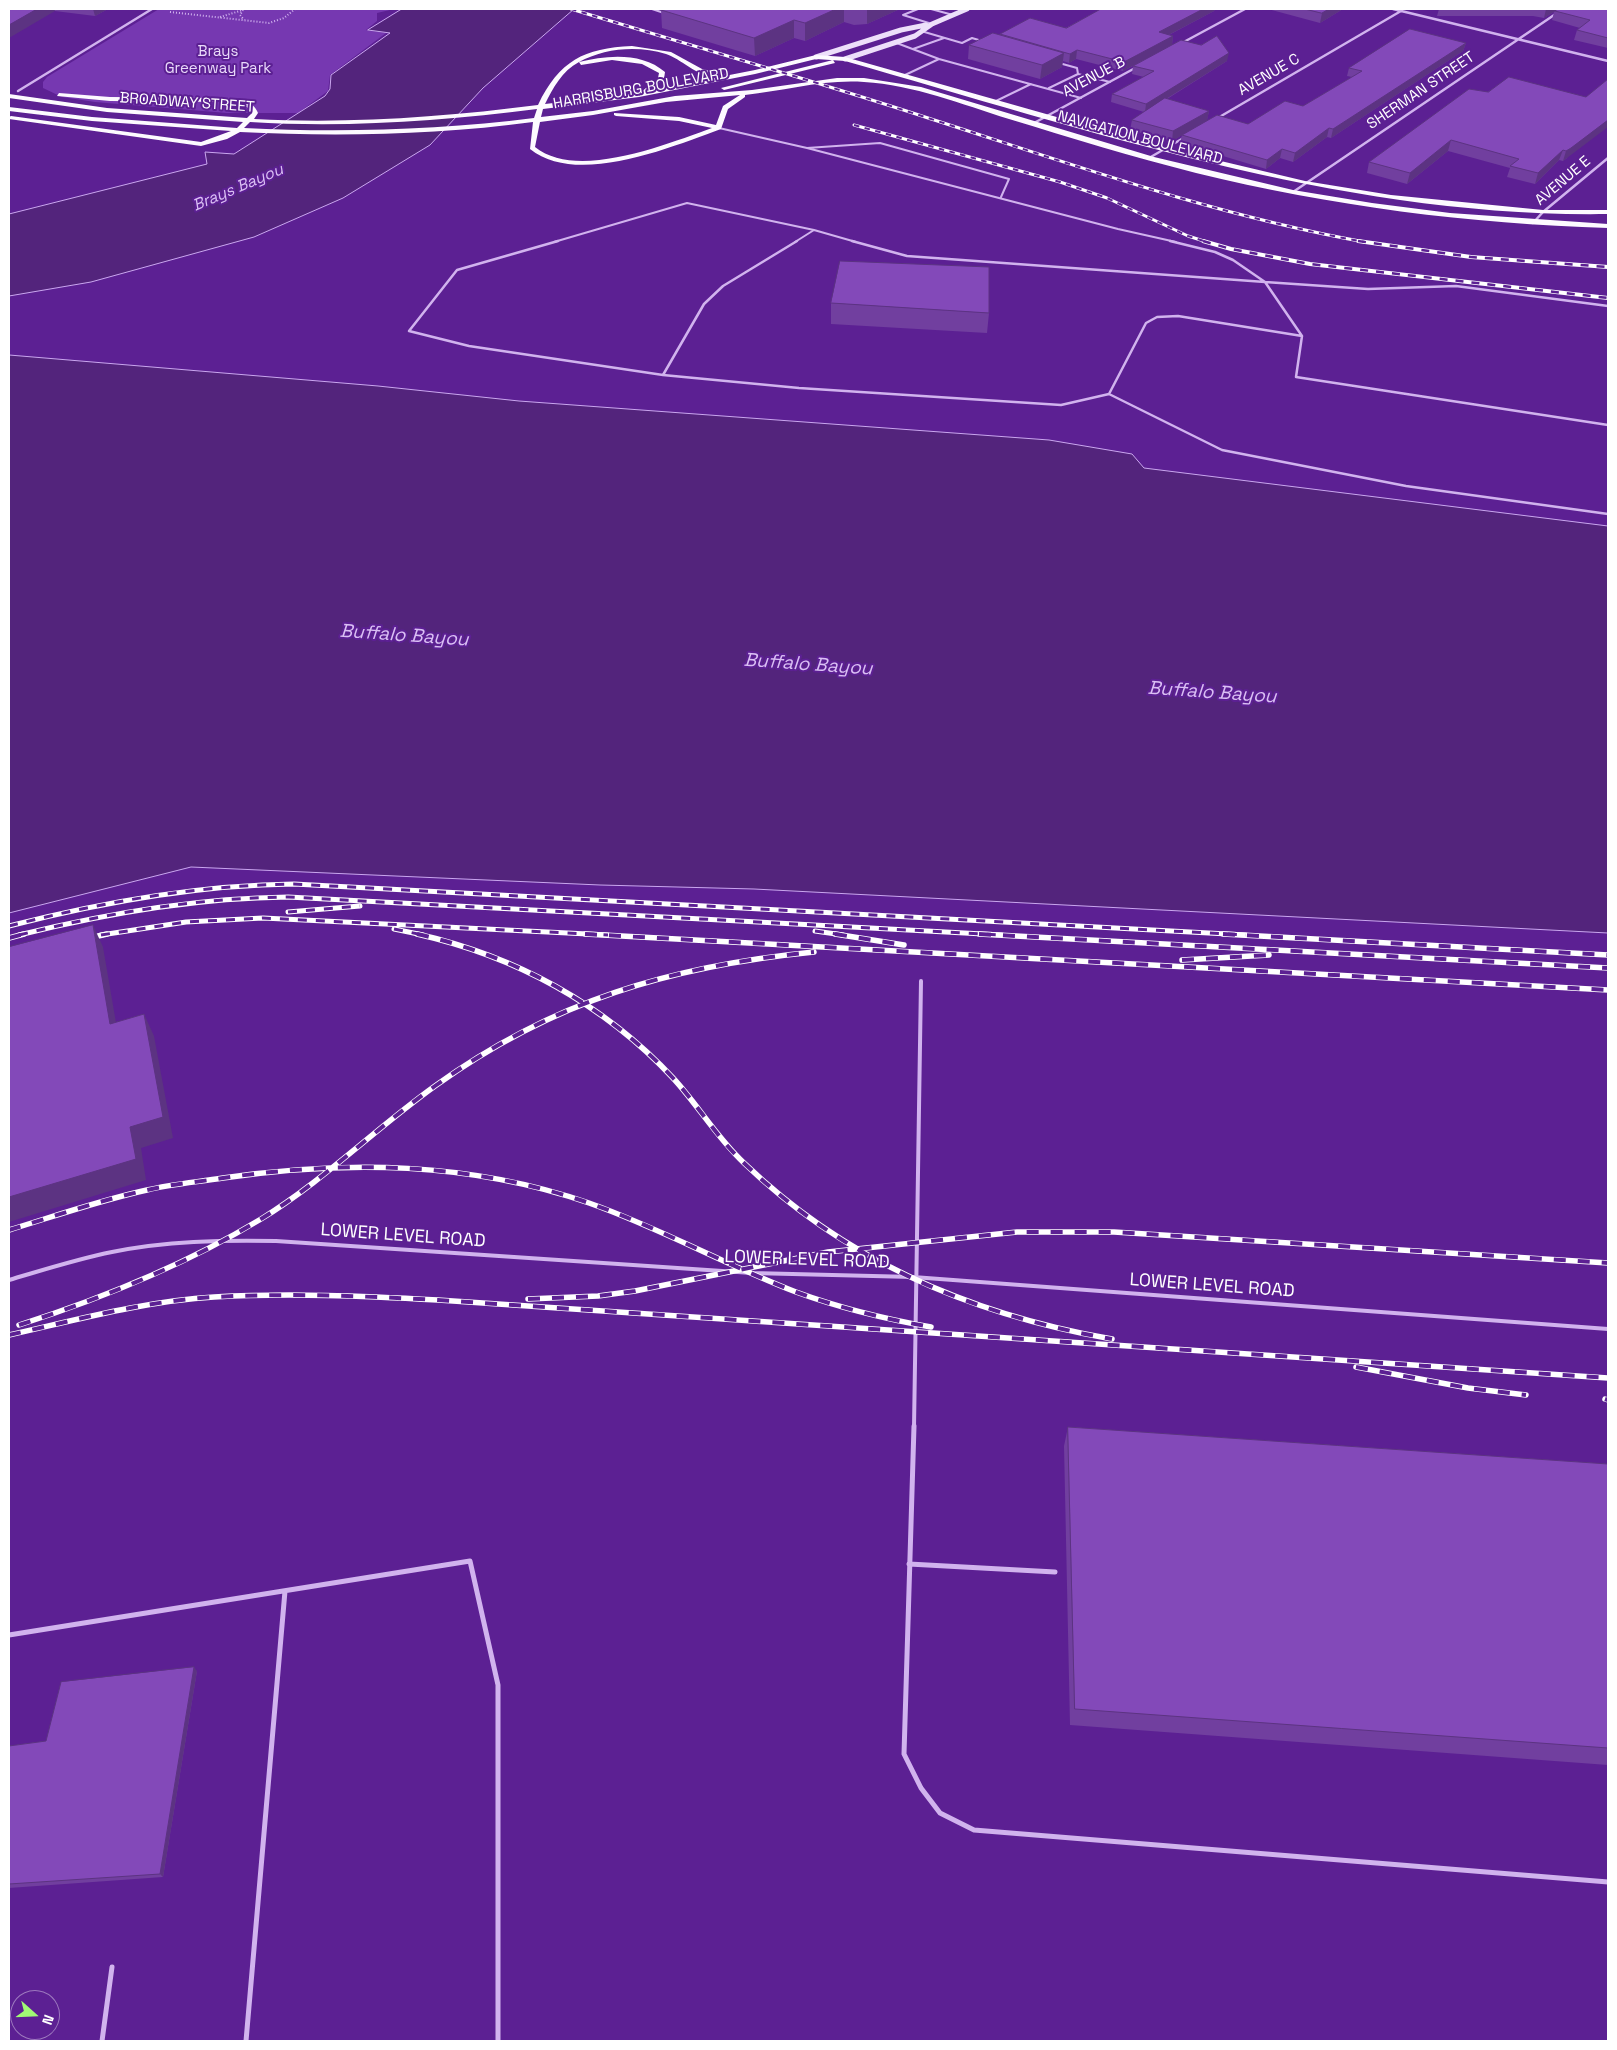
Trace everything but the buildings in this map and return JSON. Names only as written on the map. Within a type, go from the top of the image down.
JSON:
[{"type":"main road","name":"HARRISBURG BOULEVARD","points":[[344,133],[452,128],[588,114],[667,100],[796,72],[845,59],[921,31],[932,24],[967,9]]},
{"type":"main road","name":"HARRISBURG BOULEVARD","points":[[365,122],[466,116],[639,95],[755,72],[816,57],[902,30],[932,24]]},
{"type":"main road","points":[[719,128],[635,155],[603,161],[562,161],[545,158],[532,148],[534,129],[544,98],[564,68],[588,54],[606,49],[629,48],[674,55],[695,70],[705,74],[755,72]]},
{"type":"main road","name":"NAVIGATION BOULEVARD","points":[[816,57],[845,59],[1048,115],[1164,150],[1305,183],[1391,198],[1543,212],[1608,212]]},
{"type":"main road","points":[[564,68],[594,61],[633,59],[653,66],[662,72],[661,79],[639,95]]},
{"type":"main road","name":"NAVIGATION BOULEVARD","points":[[667,100],[752,92],[837,80],[864,80],[919,88],[1150,158],[1293,192],[1444,216],[1534,223],[1608,226]]},
{"type":"main road","points":[[9,90],[110,99],[228,100],[246,103],[253,108],[254,113],[234,134],[223,140],[202,144],[9,118]]},
{"type":"main road","points":[[719,128],[721,113],[731,100],[752,92]]},
{"type":"main road","name":"BROADWAY STREET","points":[[9,96],[107,110],[279,122],[365,122]]},
{"type":"main road","name":"BROADWAY STREET","points":[[9,109],[180,126],[253,131],[344,133]]},
{"type":"main road","points":[[588,114],[647,115],[719,128]]},
{"type":"street","points":[[18,91],[152,9]]},
{"type":"street","points":[[1178,45],[1245,9]]},
{"type":"street","points":[[1393,9],[1608,61]]},
{"type":"street","name":"SHERMAN STREET","points":[[1293,192],[1563,9]]},
{"type":"street","name":"AVENUE C","points":[[1214,120],[1401,11]]},
{"type":"street","name":"AVENUE B","points":[[1034,123],[1144,64]]},
{"type":"street","points":[[1150,158],[1189,135]]},
{"type":"street","name":"AVENUE E","points":[[1534,223],[1543,212],[1608,158]]},
{"type":"lane","points":[[652,9],[670,15]]},
{"type":"lane","points":[[918,9],[903,15],[932,24]]},
{"type":"lane","points":[[931,9],[953,15]]},
{"type":"lane","points":[[921,31],[962,44],[972,38],[991,44]]},
{"type":"lane","points":[[913,49],[944,38]]},
{"type":"lane","points":[[894,42],[939,58],[1081,98]]},
{"type":"lane","points":[[905,75],[939,58]]},
{"type":"lane","points":[[1058,62],[1077,68],[1078,74]]},
{"type":"lane","points":[[1048,89],[1078,74],[1110,82]]},
{"type":"lane","points":[[996,101],[1030,84]]},
{"type":"lane","points":[[719,128],[807,148],[1001,197],[1133,233],[1204,249],[1253,269],[1265,282],[1302,336],[1296,377],[1608,425]]},
{"type":"lane","points":[[807,148],[880,142],[1009,179],[1001,197]]},
{"type":"lane","points":[[1608,306],[1456,286],[1368,290],[907,256],[814,230],[687,203],[457,270],[409,331],[470,346],[663,375],[809,389],[964,396],[1062,405],[1109,394],[1222,450],[1406,486],[1608,514]]},
{"type":"lane","points":[[663,375],[704,304],[723,286],[814,230]]},
{"type":"lane","points":[[1109,394],[1146,323],[1157,317],[1178,316],[1302,336]]},
{"type":"lane","points":[[921,981],[915,1278],[916,1352],[904,1754],[921,1788],[940,1813],[974,1830],[1608,1882]]},
{"type":"lane","name":"LOWER LEVEL ROAD","points":[[9,1280],[91,1256],[175,1243],[226,1240],[286,1241],[752,1273],[915,1278],[1608,1329]]},
{"type":"lane","points":[[9,1635],[470,1561],[498,1685],[498,2041]]},
{"type":"lane","points":[[909,1564],[1054,1572]]},
{"type":"lane","points":[[246,2041],[285,1591]]},
{"type":"lane","points":[[102,2041],[112,1968]]},
{"type":"path","points":[[152,9],[214,18],[269,23],[284,18],[295,9]]},
{"type":"path","points":[[244,9],[240,17],[250,22]]},
{"type":"path","points":[[214,18],[244,9]]},
{"type":"green space","name":"Brays Greenway Park","points":[[159,9],[394,9],[377,13],[377,21],[366,30],[386,33],[330,75],[328,91],[298,113],[227,113],[95,102],[62,97],[43,88],[43,82],[47,77]]},
{"type":"water","name":"Brays Bayou","points":[[402,9],[574,9],[483,88],[430,145],[343,198],[254,237],[91,282],[9,296],[9,214],[207,164],[205,152],[234,154],[325,96],[330,89],[331,75],[390,33],[368,30]]},
{"type":"water","name":"Buffalo Bayou","points":[[9,355],[378,386],[519,401],[1049,440],[1132,454],[1144,468],[1608,526],[1608,933],[754,889],[600,885],[191,867],[9,913]]},
{"type":"railway","points":[[571,9],[837,89],[1143,187],[1253,218],[1365,242]]},
{"type":"railway","points":[[854,125],[1060,182],[1107,198],[1188,236],[1207,242]]},
{"type":"railway","points":[[1203,241],[1231,249],[1310,264],[1608,298]]},
{"type":"railway","points":[[1358,241],[1365,242]]},
{"type":"railway","points":[[1365,242],[1471,257],[1608,267]]},
{"type":"railway","points":[[9,926],[80,909],[150,896],[186,891],[294,884],[1246,935]]},
{"type":"railway","points":[[19,935],[152,908],[220,900],[288,897],[1002,935]]},
{"type":"railway","points":[[288,912],[360,906]]},
{"type":"railway","points":[[106,934],[186,922],[263,918],[608,935]]},
{"type":"railway","points":[[394,929],[423,935]]},
{"type":"railway","points":[[815,931],[843,935]]},
{"type":"railway","points":[[9,938],[24,934]]},
{"type":"railway","points":[[85,939],[106,934]]},
{"type":"railway","points":[[101,935],[106,934]]},
{"type":"railway","points":[[417,934],[489,955],[556,986],[585,1004]]},
{"type":"railway","points":[[585,934],[1608,990]]},
{"type":"railway","points":[[835,934],[904,945]]},
{"type":"railway","points":[[979,934],[1608,968]]},
{"type":"railway","points":[[1223,934],[1608,955]]},
{"type":"railway","points":[[585,1004],[615,992],[662,978],[761,958],[814,952]]},
{"type":"railway","points":[[1182,960],[1269,955]]},
{"type":"railway","points":[[332,1168],[435,1086],[479,1056],[524,1031],[585,1004]]},
{"type":"railway","points":[[585,1004],[618,1027],[646,1051],[673,1078],[725,1143],[744,1163],[784,1198],[825,1229],[857,1249]]},
{"type":"railway","points":[[9,1230],[78,1208],[166,1186],[269,1172],[332,1168]]},
{"type":"railway","points":[[19,1325],[112,1292],[203,1251],[261,1219],[332,1168]]},
{"type":"railway","points":[[332,1168],[408,1168],[454,1172],[544,1189],[615,1213],[742,1269]]},
{"type":"railway","points":[[857,1249],[1017,1232],[1114,1232],[1608,1263]]},
{"type":"railway","points":[[742,1269],[828,1252],[857,1249]]},
{"type":"railway","points":[[857,1249],[914,1279],[962,1299],[1061,1329],[1112,1339]]},
{"type":"railway","points":[[528,1299],[598,1296],[635,1291],[742,1269]]},
{"type":"railway","points":[[742,1269],[796,1292],[829,1303],[931,1327]]},
{"type":"railway","points":[[9,1335],[111,1312],[188,1299],[270,1295],[354,1296],[1608,1378]]},
{"type":"railway","points":[[1356,1367],[1468,1388],[1526,1395]]}]
